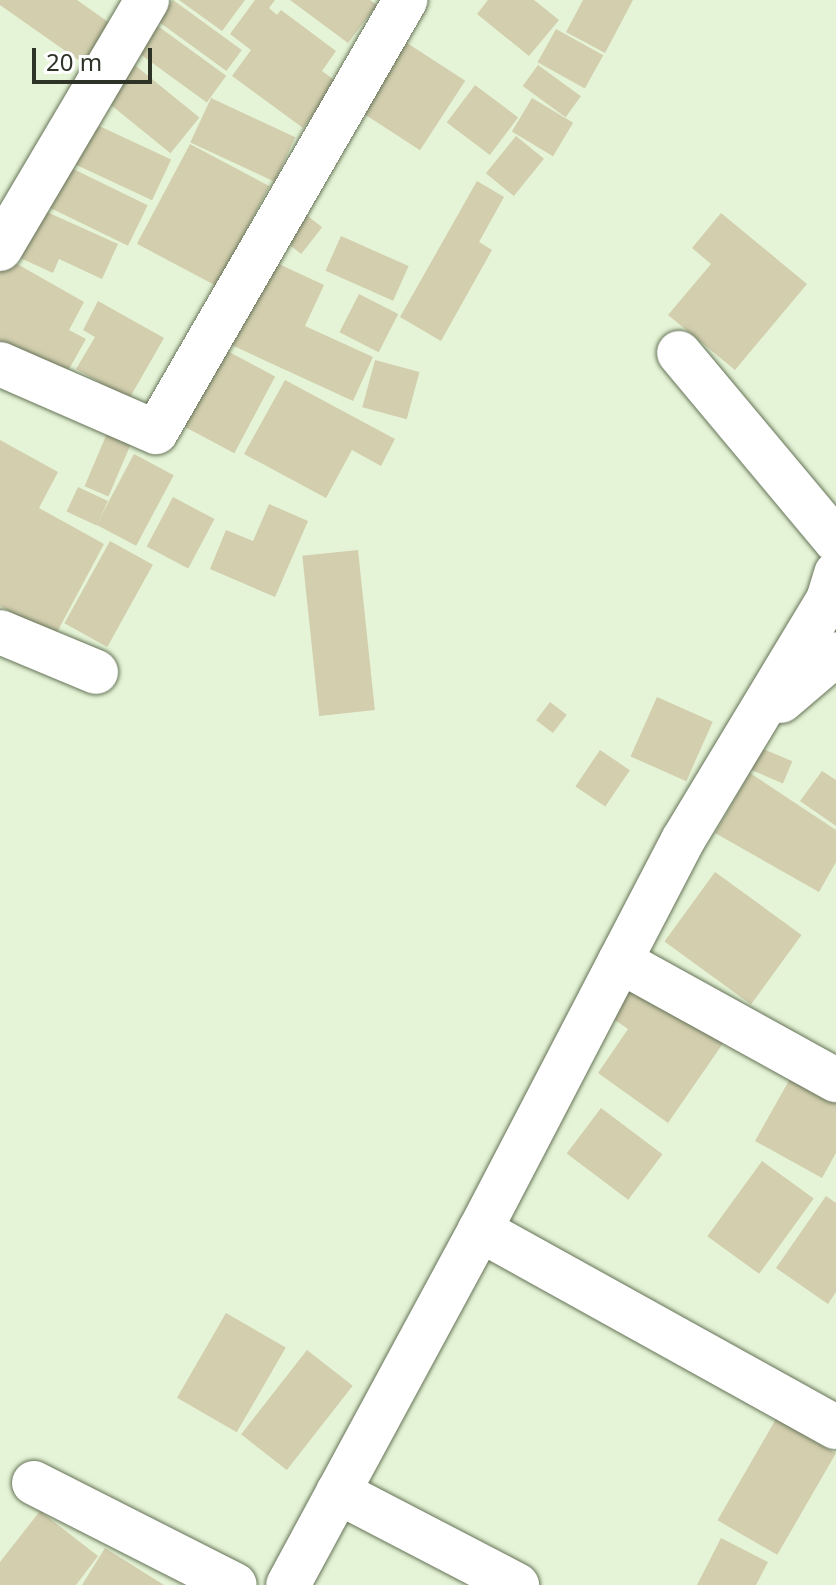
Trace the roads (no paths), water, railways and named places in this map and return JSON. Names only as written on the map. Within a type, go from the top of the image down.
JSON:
[{"type":"street","points":[[0,249],[147,0]]},
{"type":"street","points":[[0,364],[156,432],[405,0]]},
{"type":"street","points":[[679,353],[836,541]]},
{"type":"street","points":[[288,1585],[480,1230],[683,840],[828,600],[836,573]]},
{"type":"street","points":[[0,632],[96,672]]},
{"type":"street","points":[[752,726],[836,654]]},
{"type":"street","points":[[620,961],[836,1080]]},
{"type":"street","points":[[480,1230],[836,1427]]},
{"type":"street","points":[[34,1483],[235,1585]]},
{"type":"street","points":[[338,1492],[517,1585]]}]
